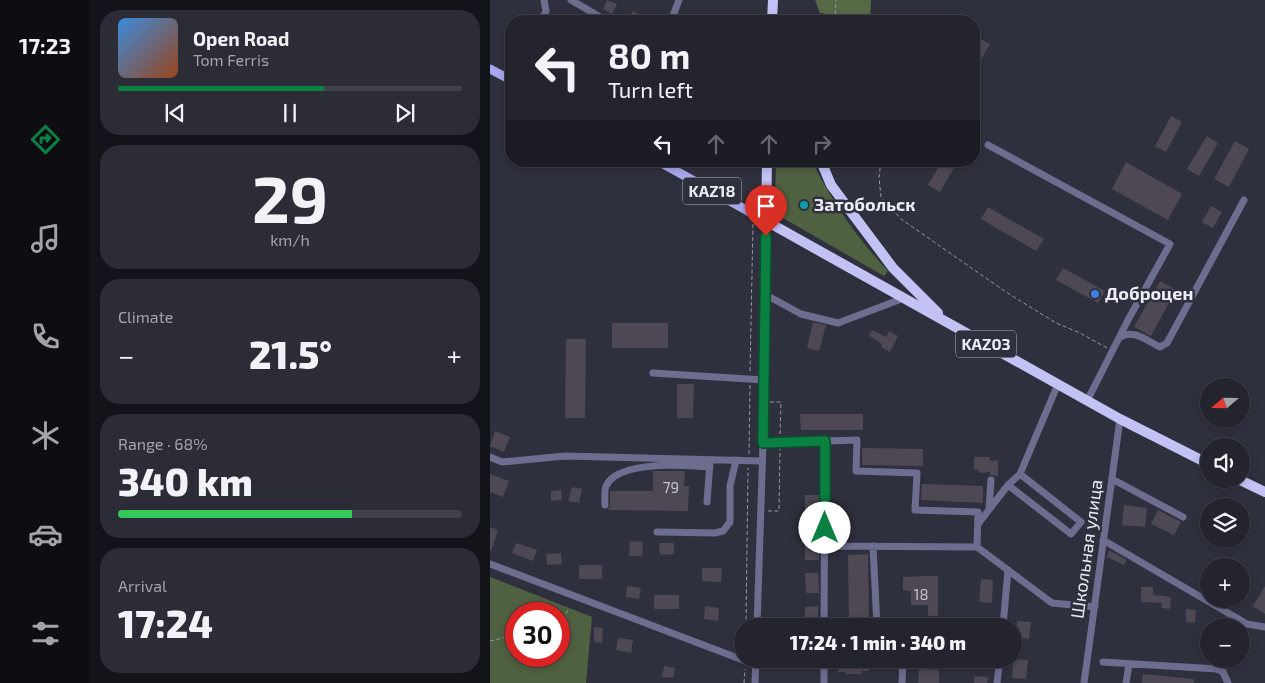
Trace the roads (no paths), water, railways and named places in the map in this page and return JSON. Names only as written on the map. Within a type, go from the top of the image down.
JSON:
[{"type":"highway","points":[[766,221],[767,167]]},
{"type":"highway","name":"KАZ03","points":[[823,167],[830,185],[893,268],[950,324]]},
{"type":"highway","name":"KАZ03","points":[[766,221],[1087,401],[1200,459]]},
{"type":"highway","points":[[1250,485],[1265,492]]},
{"type":"main road","points":[[490,69],[505,77]]},
{"type":"main road","name":"KAZ18","points":[[669,167],[766,221]]},
{"type":"street","points":[[544,0],[546,11],[544,15]]},
{"type":"street","points":[[571,0],[597,15]]},
{"type":"street","points":[[673,15],[679,0]]},
{"type":"street","points":[[988,145],[1170,244],[1118,338],[1087,401]]},
{"type":"street","points":[[1118,338],[1129,333],[1136,334],[1160,346],[1167,343],[1244,200]]},
{"type":"street","points":[[757,618],[764,402],[766,221]]},
{"type":"street","points":[[766,296],[801,314],[838,322],[904,298]]},
{"type":"street","points":[[653,373],[764,380]]},
{"type":"street","points":[[978,524],[1008,484],[1020,474],[1058,384]]},
{"type":"street","name":"Школьная улица","points":[[1084,683],[1120,419]]},
{"type":"street","points":[[763,443],[857,440],[856,472],[917,473],[915,510],[978,512],[977,547]]},
{"type":"street","points":[[824,618],[825,441]]},
{"type":"street","points":[[490,457],[502,462],[566,456],[710,463]]},
{"type":"street","points":[[605,506],[605,488],[612,479],[640,467],[736,460],[762,461]]},
{"type":"street","points":[[657,532],[715,534],[723,532],[730,522],[730,486],[736,460]]},
{"type":"street","points":[[707,502],[710,463]]},
{"type":"street","points":[[1008,484],[1071,534],[1081,522],[1020,474]]},
{"type":"street","points":[[1112,479],[1183,517]]},
{"type":"street","points":[[989,509],[991,480]]},
{"type":"street","points":[[1103,540],[1247,624],[1265,627]]},
{"type":"street","points":[[825,546],[977,547],[1052,603],[1094,607]]},
{"type":"street","points":[[874,546],[877,618]]},
{"type":"street","points":[[490,564],[734,657]]},
{"type":"street","points":[[1003,618],[1008,570]]},
{"type":"street","points":[[1103,662],[1217,669],[1223,672],[1228,683]]},
{"type":"street","points":[[1126,683],[1129,664]]},
{"type":"street","points":[[755,683],[756,668]]},
{"type":"street","points":[[824,668],[824,683]]},
{"type":"street","points":[[902,683],[903,668]]},
{"type":"street","points":[[997,683],[999,668]]},
{"type":"place","name":"Затобольск","points":[[804,205]]},
{"type":"place","name":"Доброцен","points":[[1095,294]]}]
